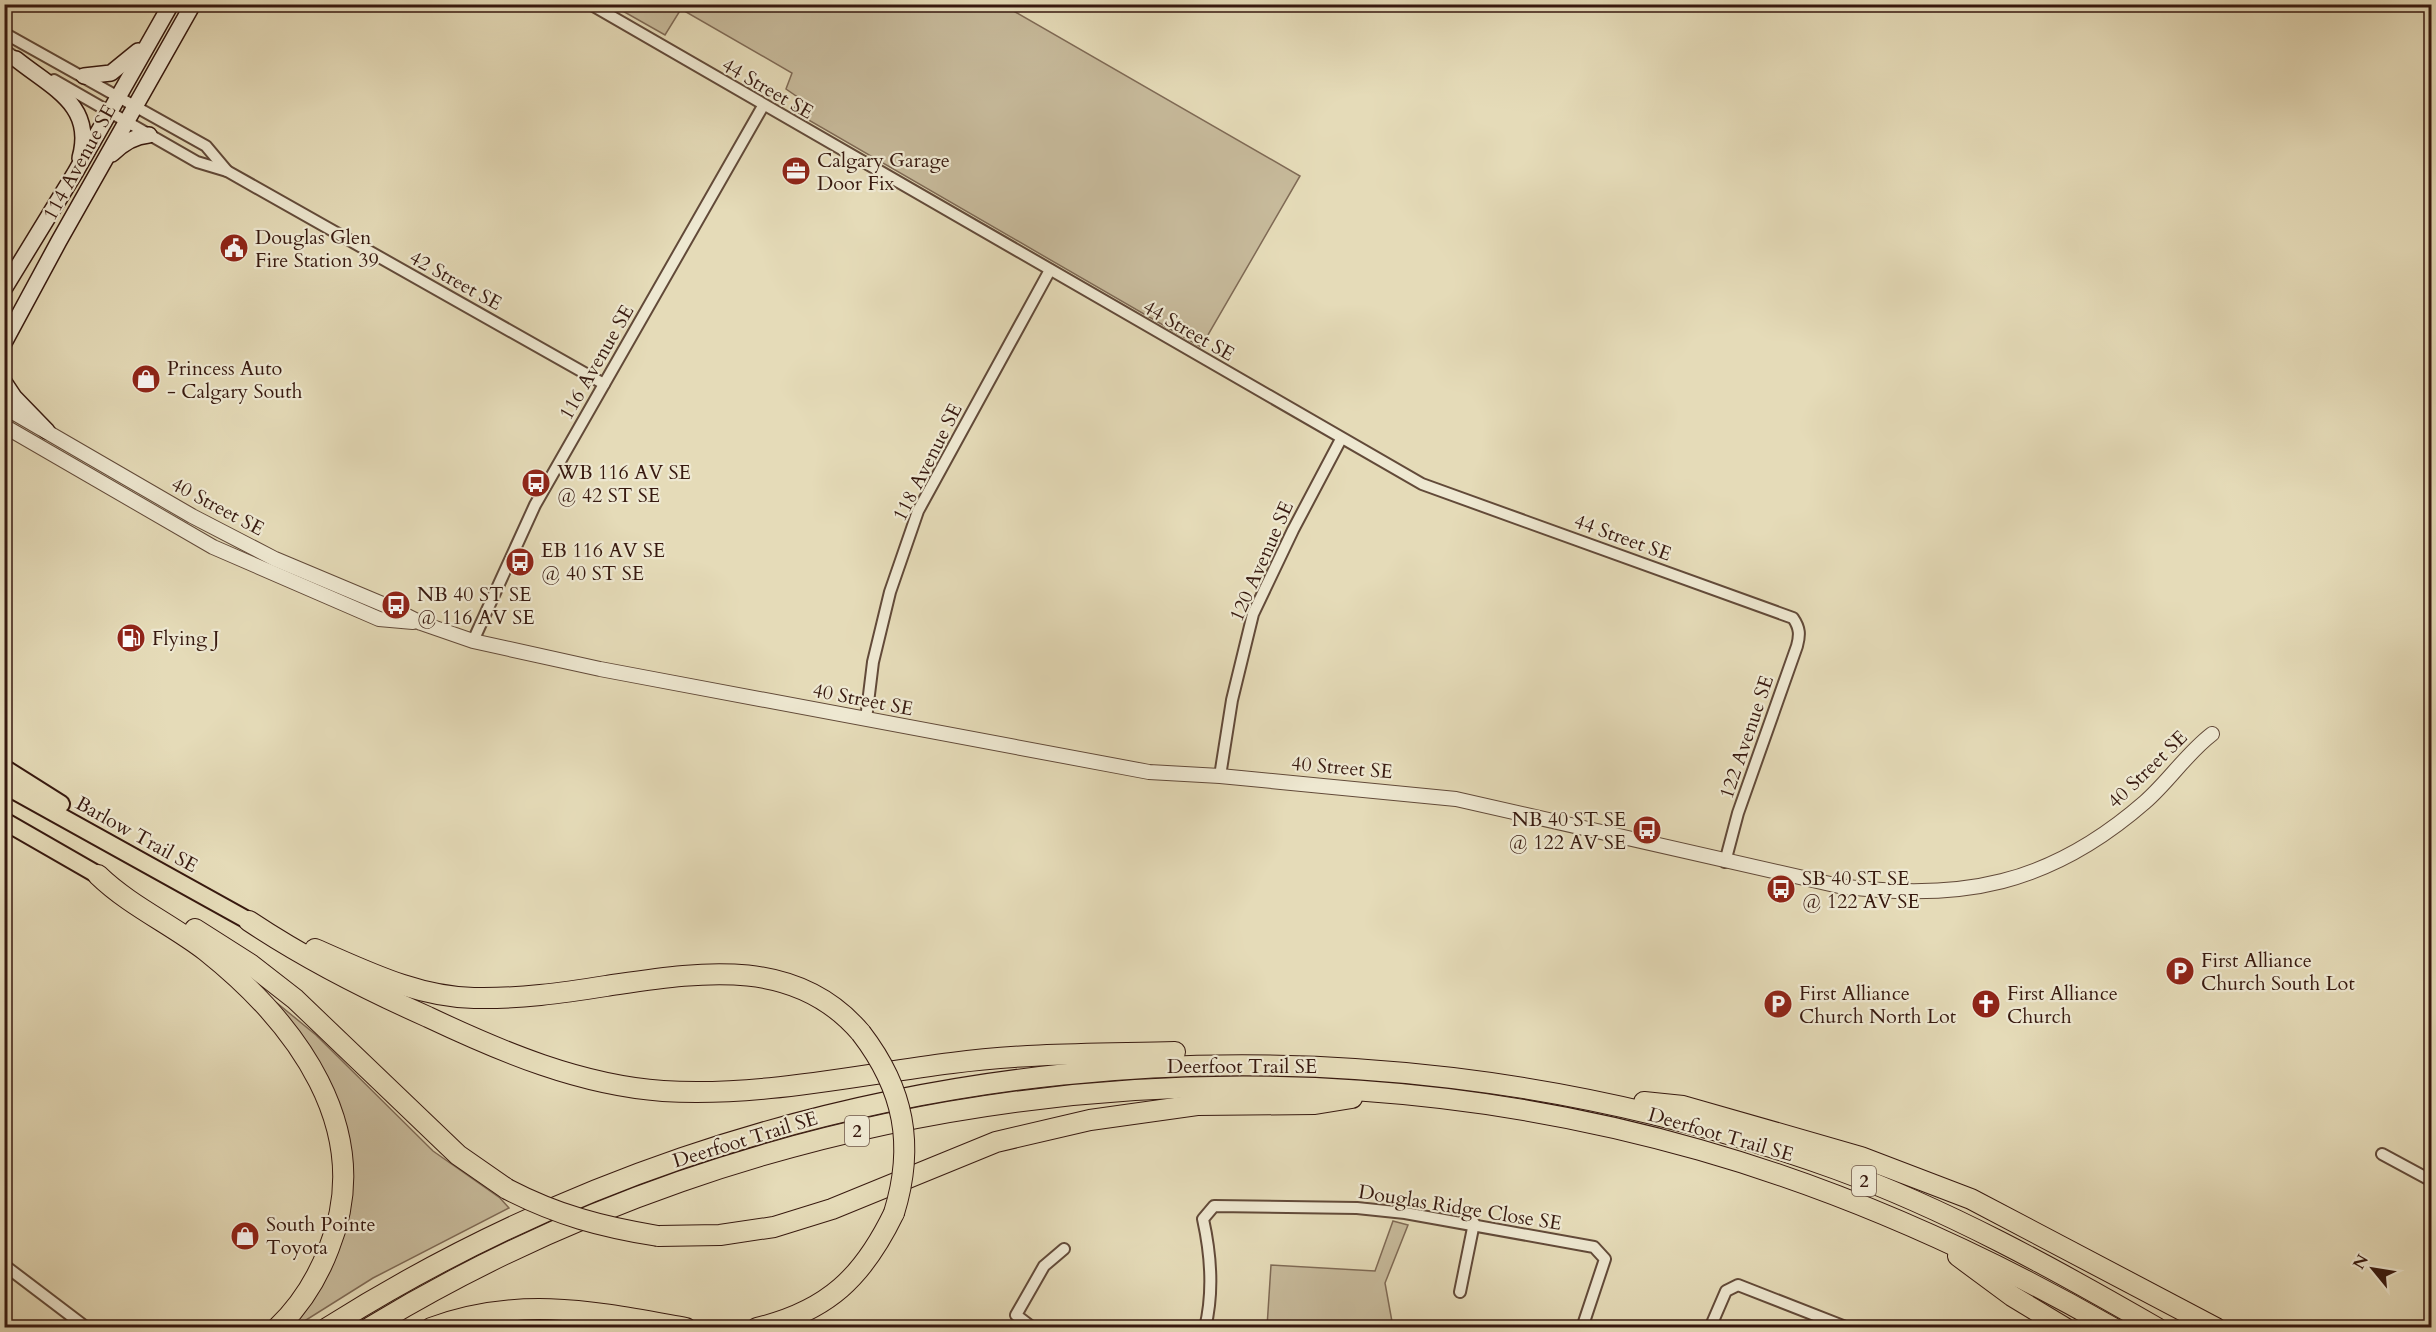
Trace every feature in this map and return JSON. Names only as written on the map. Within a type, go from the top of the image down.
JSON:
[{"type":"highway","points":[[98,875],[119,884],[179,919],[265,975],[322,1022],[458,1155],[507,1189],[563,1215],[593,1224],[658,1236],[720,1234],[774,1227],[832,1209],[996,1142],[1090,1119],[1197,1106],[1315,1104],[1382,1093]]},
{"type":"highway","points":[[98,875],[117,893],[206,951],[230,972],[298,1044],[323,1088],[341,1145],[342,1201],[332,1241],[324,1261],[307,1292],[278,1328]]},
{"type":"highway","points":[[249,921],[402,986],[441,995],[472,998],[521,997],[696,973],[726,973],[787,983],[835,1008],[861,1033],[886,1068],[901,1114],[903,1172],[894,1214],[878,1246],[847,1284],[802,1314],[757,1328]]},
{"type":"highway","points":[[249,921],[301,956],[475,1039],[549,1068],[628,1086],[662,1091],[752,1090],[952,1063],[1032,1055],[1212,1052],[1312,1065]]},
{"type":"highway","name":"Deerfoot Trail SE","points":[[327,1328],[388,1289],[566,1201],[650,1168],[805,1120],[955,1088],[1075,1072],[1207,1064],[1312,1065],[1436,1075],[1549,1092],[1647,1112],[1781,1151],[1839,1171],[1988,1236],[2058,1271],[2157,1328]]},
{"type":"highway","name":"Deerfoot Trail SE","points":[[369,1328],[462,1276],[603,1211],[733,1165],[880,1125],[1017,1101],[1142,1089],[1302,1087],[1382,1093],[1496,1106],[1604,1126],[1675,1143],[1802,1183],[1925,1231],[2015,1274],[2113,1328]]},
{"type":"highway","points":[[1549,1092],[1683,1106],[1862,1157],[1971,1199],[2216,1328]]},
{"type":"highway","points":[[1925,1231],[2012,1296],[2065,1328]]},
{"type":"highway","points":[[431,1328],[493,1312],[562,1307],[686,1328]]},
{"type":"main road","name":"114 Avenue SE","points":[[4,289],[110,113],[171,4]]},
{"type":"main road","name":"114 Avenue SE","points":[[4,343],[193,4]]},
{"type":"main road","points":[[84,76],[111,73],[127,62],[151,38]]},
{"type":"main road","points":[[10,54],[70,103],[81,117],[83,147],[75,172]]},
{"type":"main road","points":[[102,165],[121,146],[139,136],[149,135]]},
{"type":"main road","points":[[4,382],[14,397],[47,431]]},
{"type":"main road","points":[[4,768],[67,808],[79,825]]},
{"type":"main road","name":"Barlow Trail SE","points":[[4,785],[249,921]]},
{"type":"main road","points":[[4,821],[98,875]]},
{"type":"street","name":"44 Street SE","points":[[590,4],[763,106],[1422,484],[1781,612],[1798,625]]},
{"type":"street","name":"42 Street SE","points":[[4,33],[119,95],[206,146],[227,171]]},
{"type":"street","name":"42 Street SE","points":[[10,54],[197,162],[227,171],[604,384]]},
{"type":"street","name":"116 Avenue SE","points":[[473,641],[535,505],[763,106]]},
{"type":"street","name":"118 Avenue SE","points":[[866,719],[873,662],[890,592],[918,511],[1050,270]]},
{"type":"street","name":"40 Street SE","points":[[4,407],[200,520],[275,559],[387,606],[421,623],[473,641],[601,669],[1149,772],[1220,776],[1456,799],[1725,862],[1839,886],[1883,892],[1936,892],[1983,887],[2064,859],[2111,829],[2147,801],[2190,752],[2212,734]]},
{"type":"street","name":"40 Street SE","points":[[4,426],[213,547],[380,619],[421,623]]},
{"type":"street","name":"120 Avenue SE","points":[[1220,776],[1232,700],[1253,614],[1293,530],[1341,439]]},
{"type":"street","name":"122 Avenue SE","points":[[1725,862],[1738,813],[1797,646],[1800,635],[1798,625]]},
{"type":"street","points":[[2382,1154],[2431,1182]]},
{"type":"street","name":"Douglas Ridge Close SE","points":[[1205,1328],[1210,1307],[1210,1252],[1203,1219],[1214,1206],[1357,1208],[1474,1223],[1594,1247],[1605,1259],[1582,1328]]},
{"type":"street","points":[[1460,1292],[1474,1223]]},
{"type":"street","points":[[1033,1328],[1016,1315],[1044,1266],[1064,1249]]},
{"type":"street","points":[[4,1265],[87,1328]]},
{"type":"street","points":[[1710,1328],[1726,1291],[1738,1285],[1848,1328]]},
{"type":"shaded area","points":[[612,5],[1003,5],[1300,176],[1201,347],[793,111],[799,98],[786,89],[792,73],[681,9],[665,35]]},
{"type":"shaded area","points":[[266,994],[316,1035],[433,1151],[500,1198],[509,1208],[373,1278],[295,1327],[286,1327],[301,1311],[348,1162]]},
{"type":"shaded area","points":[[1393,1221],[1408,1225],[1385,1283],[1393,1327],[1267,1327],[1271,1265],[1375,1271]]},
{"type":"place","name":"Calgary Garage Door Fix","points":[[796,171]]},
{"type":"place","name":"Douglas Glen Fire Station 39","points":[[234,248]]},
{"type":"place","name":"Princess Auto - Calgary South","points":[[146,379]]},
{"type":"place","name":"WB 116 AV SE @ 42 ST SE","points":[[536,483]]},
{"type":"place","name":"EB 116 AV SE @ 40 ST SE","points":[[520,562]]},
{"type":"place","name":"NB 40 ST SE @ 116 AV SE","points":[[396,605]]},
{"type":"place","name":"Flying J","points":[[131,638]]},
{"type":"place","name":"NB 40 ST SE @ 122 AV SE","points":[[1647,830]]},
{"type":"place","name":"SB 40 ST SE @ 122 AV SE","points":[[1781,889]]},
{"type":"place","name":"First Alliance Church South Lot","points":[[2180,971]]},
{"type":"place","name":"First Alliance Church North Lot","points":[[1778,1004]]},
{"type":"place","name":"First Alliance Church","points":[[1986,1004]]},
{"type":"place","name":"South Pointe Toyota","points":[[245,1236]]}]
